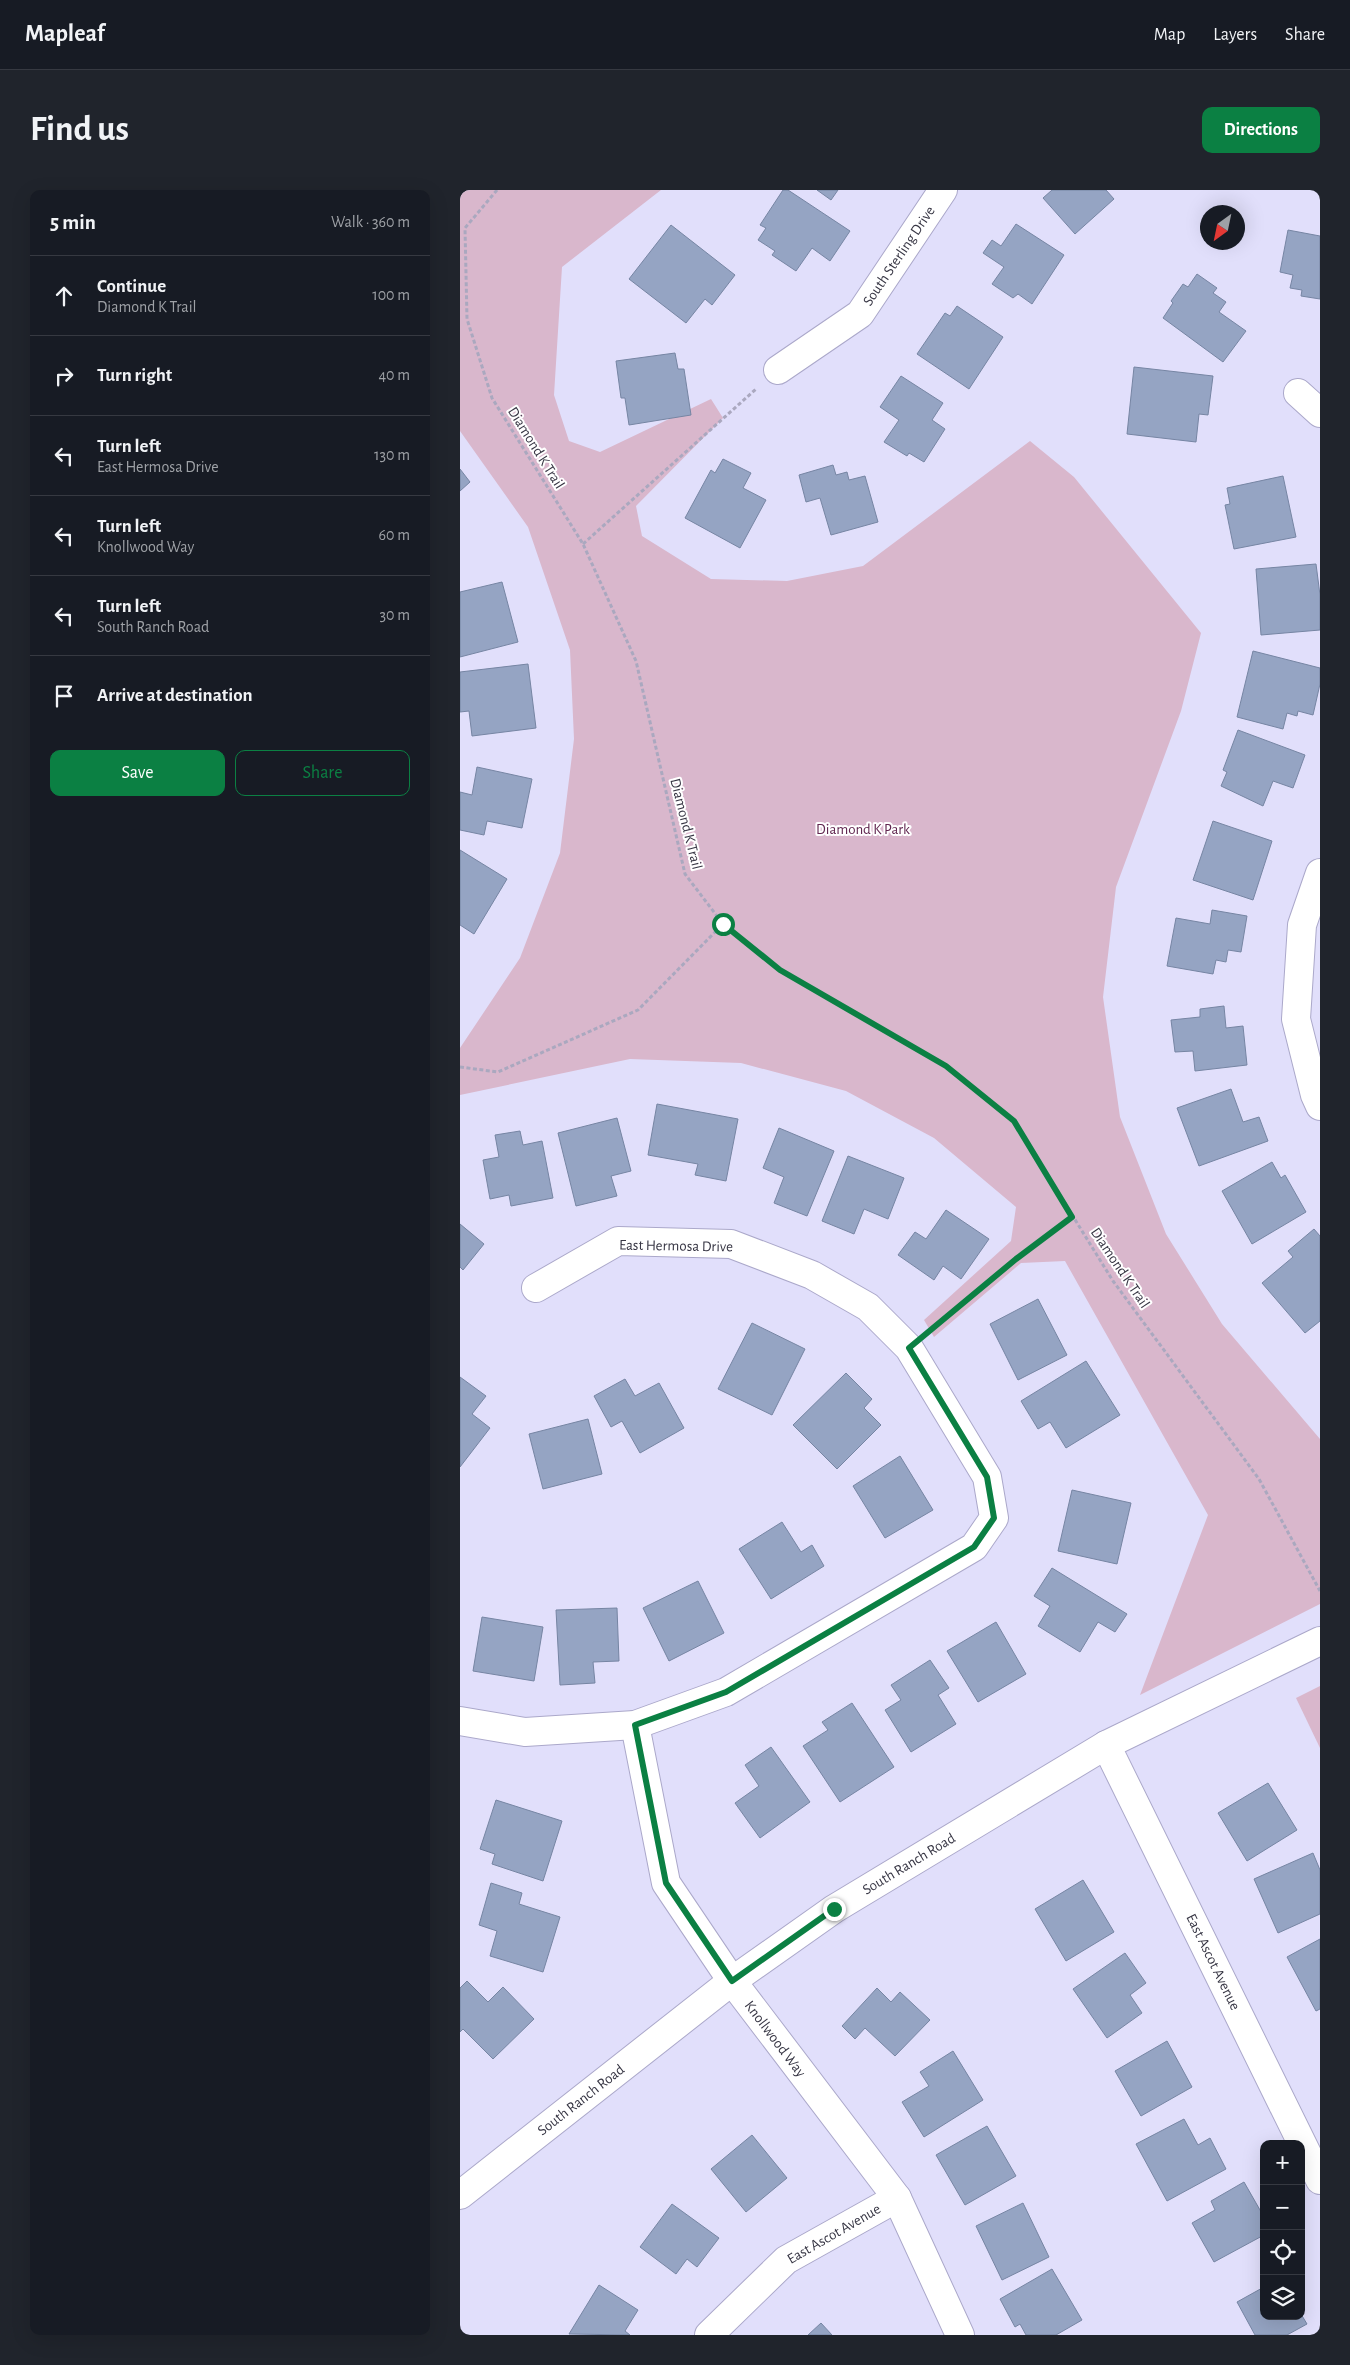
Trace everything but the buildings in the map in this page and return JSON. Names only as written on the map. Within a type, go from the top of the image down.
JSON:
[{"type":"street","name":"South Sterling Drive","points":[[778,370],[860,314],[943,190]]},
{"type":"street","points":[[1298,393],[1320,413]]},
{"type":"street","points":[[1320,873],[1302,925],[1296,1019],[1315,1095],[1320,1106]]},
{"type":"street","name":"East Hermosa Drive","points":[[460,1721],[525,1732],[635,1725],[726,1692],[974,1547],[994,1518],[987,1477],[909,1348],[868,1307],[812,1275],[731,1244],[618,1241],[536,1288]]},
{"type":"street","name":"South Ranch Road","points":[[460,2195],[732,1981],[834,1909],[1106,1745],[1320,1641]]},
{"type":"street","name":"Knollwood Way","points":[[635,1725],[666,1883],[732,1981],[897,2198],[960,2335]]},
{"type":"street","name":"East Ascot Avenue","points":[[1106,1745],[1320,2180]]},
{"type":"street","name":"East Ascot Avenue","points":[[708,2335],[786,2260],[897,2198]]},
{"type":"path","name":"Diamond K Trail","points":[[497,190],[465,228],[466,319],[492,398],[583,544],[636,661],[685,874],[723,924],[780,970],[946,1066],[1014,1121],[1113,1281],[1259,1479],[1320,1591]]},
{"type":"path","points":[[583,544],[778,370]]},
{"type":"path","points":[[460,1067],[498,1072],[638,1010],[723,924]]},
{"type":"path","points":[[909,1348],[1016,1259],[1072,1217]]},
{"type":"green space","name":"Diamond K Park","points":[[460,190],[661,190],[562,267],[554,395],[569,441],[600,452],[711,399],[723,418],[636,506],[642,536],[711,579],[787,581],[863,566],[1030,441],[1074,477],[1201,633],[1181,711],[1116,887],[1103,997],[1120,1117],[1166,1234],[1222,1324],[1320,1439],[1320,1604],[1140,1695],[1208,1515],[1065,1261],[1021,1263],[934,1337],[924,1320],[1011,1241],[1016,1207],[934,1138],[846,1091],[741,1063],[630,1059],[460,1095],[460,1048],[520,958],[560,853],[574,739],[570,650],[528,527],[460,431]]},
{"type":"green space","points":[[1320,1686],[1320,1748],[1296,1698]]},
{"type":"route","points":[[723,924],[780,970],[946,1066],[1014,1121],[1072,1217],[1016,1259],[909,1348],[987,1477],[994,1518],[974,1547],[726,1692],[635,1725],[666,1883],[732,1981],[834,1909]]}]
